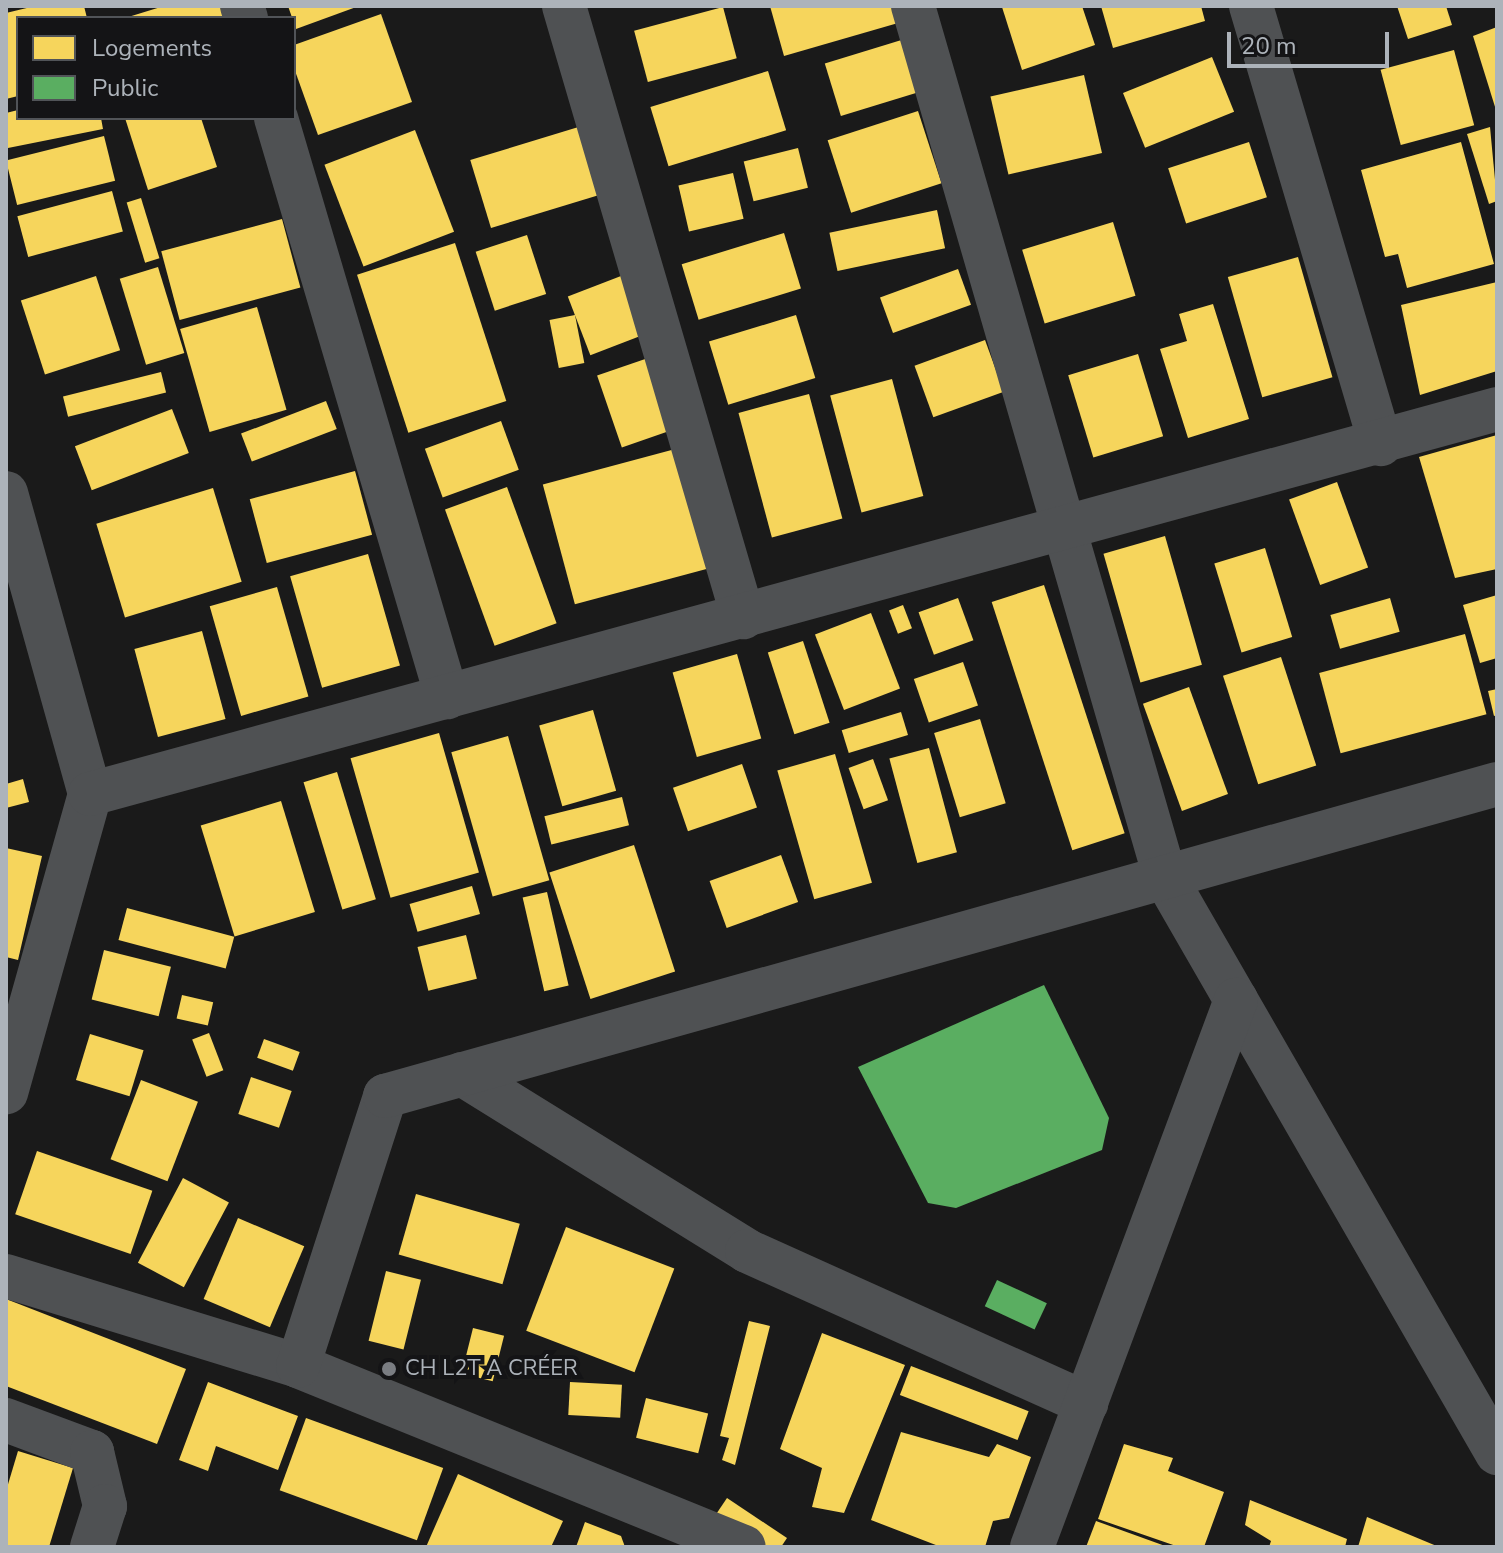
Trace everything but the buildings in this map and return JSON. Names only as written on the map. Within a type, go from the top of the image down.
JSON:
[{"type":"street","points":[[564,6],[743,617]]},
{"type":"street","points":[[913,6],[1165,877],[1497,1453]]},
{"type":"street","points":[[1251,6],[1381,444]]},
{"type":"street","points":[[277,120],[447,697]]},
{"type":"street","points":[[90,794],[1381,444],[1497,409]]},
{"type":"street","points":[[6,493],[90,794],[6,1092]]},
{"type":"street","points":[[298,1366],[385,1096],[1497,784]]},
{"type":"street","points":[[1032,1547],[1236,1000]]},
{"type":"street","points":[[462,1074],[747,1251],[1086,1403]]},
{"type":"street","points":[[6,1276],[298,1366],[744,1547]]},
{"type":"street","points":[[6,1420],[92,1452],[105,1506],[92,1547]]},
{"type":"place","name":"CH L2T A CRÉER","points":[[389,1369]]}]
